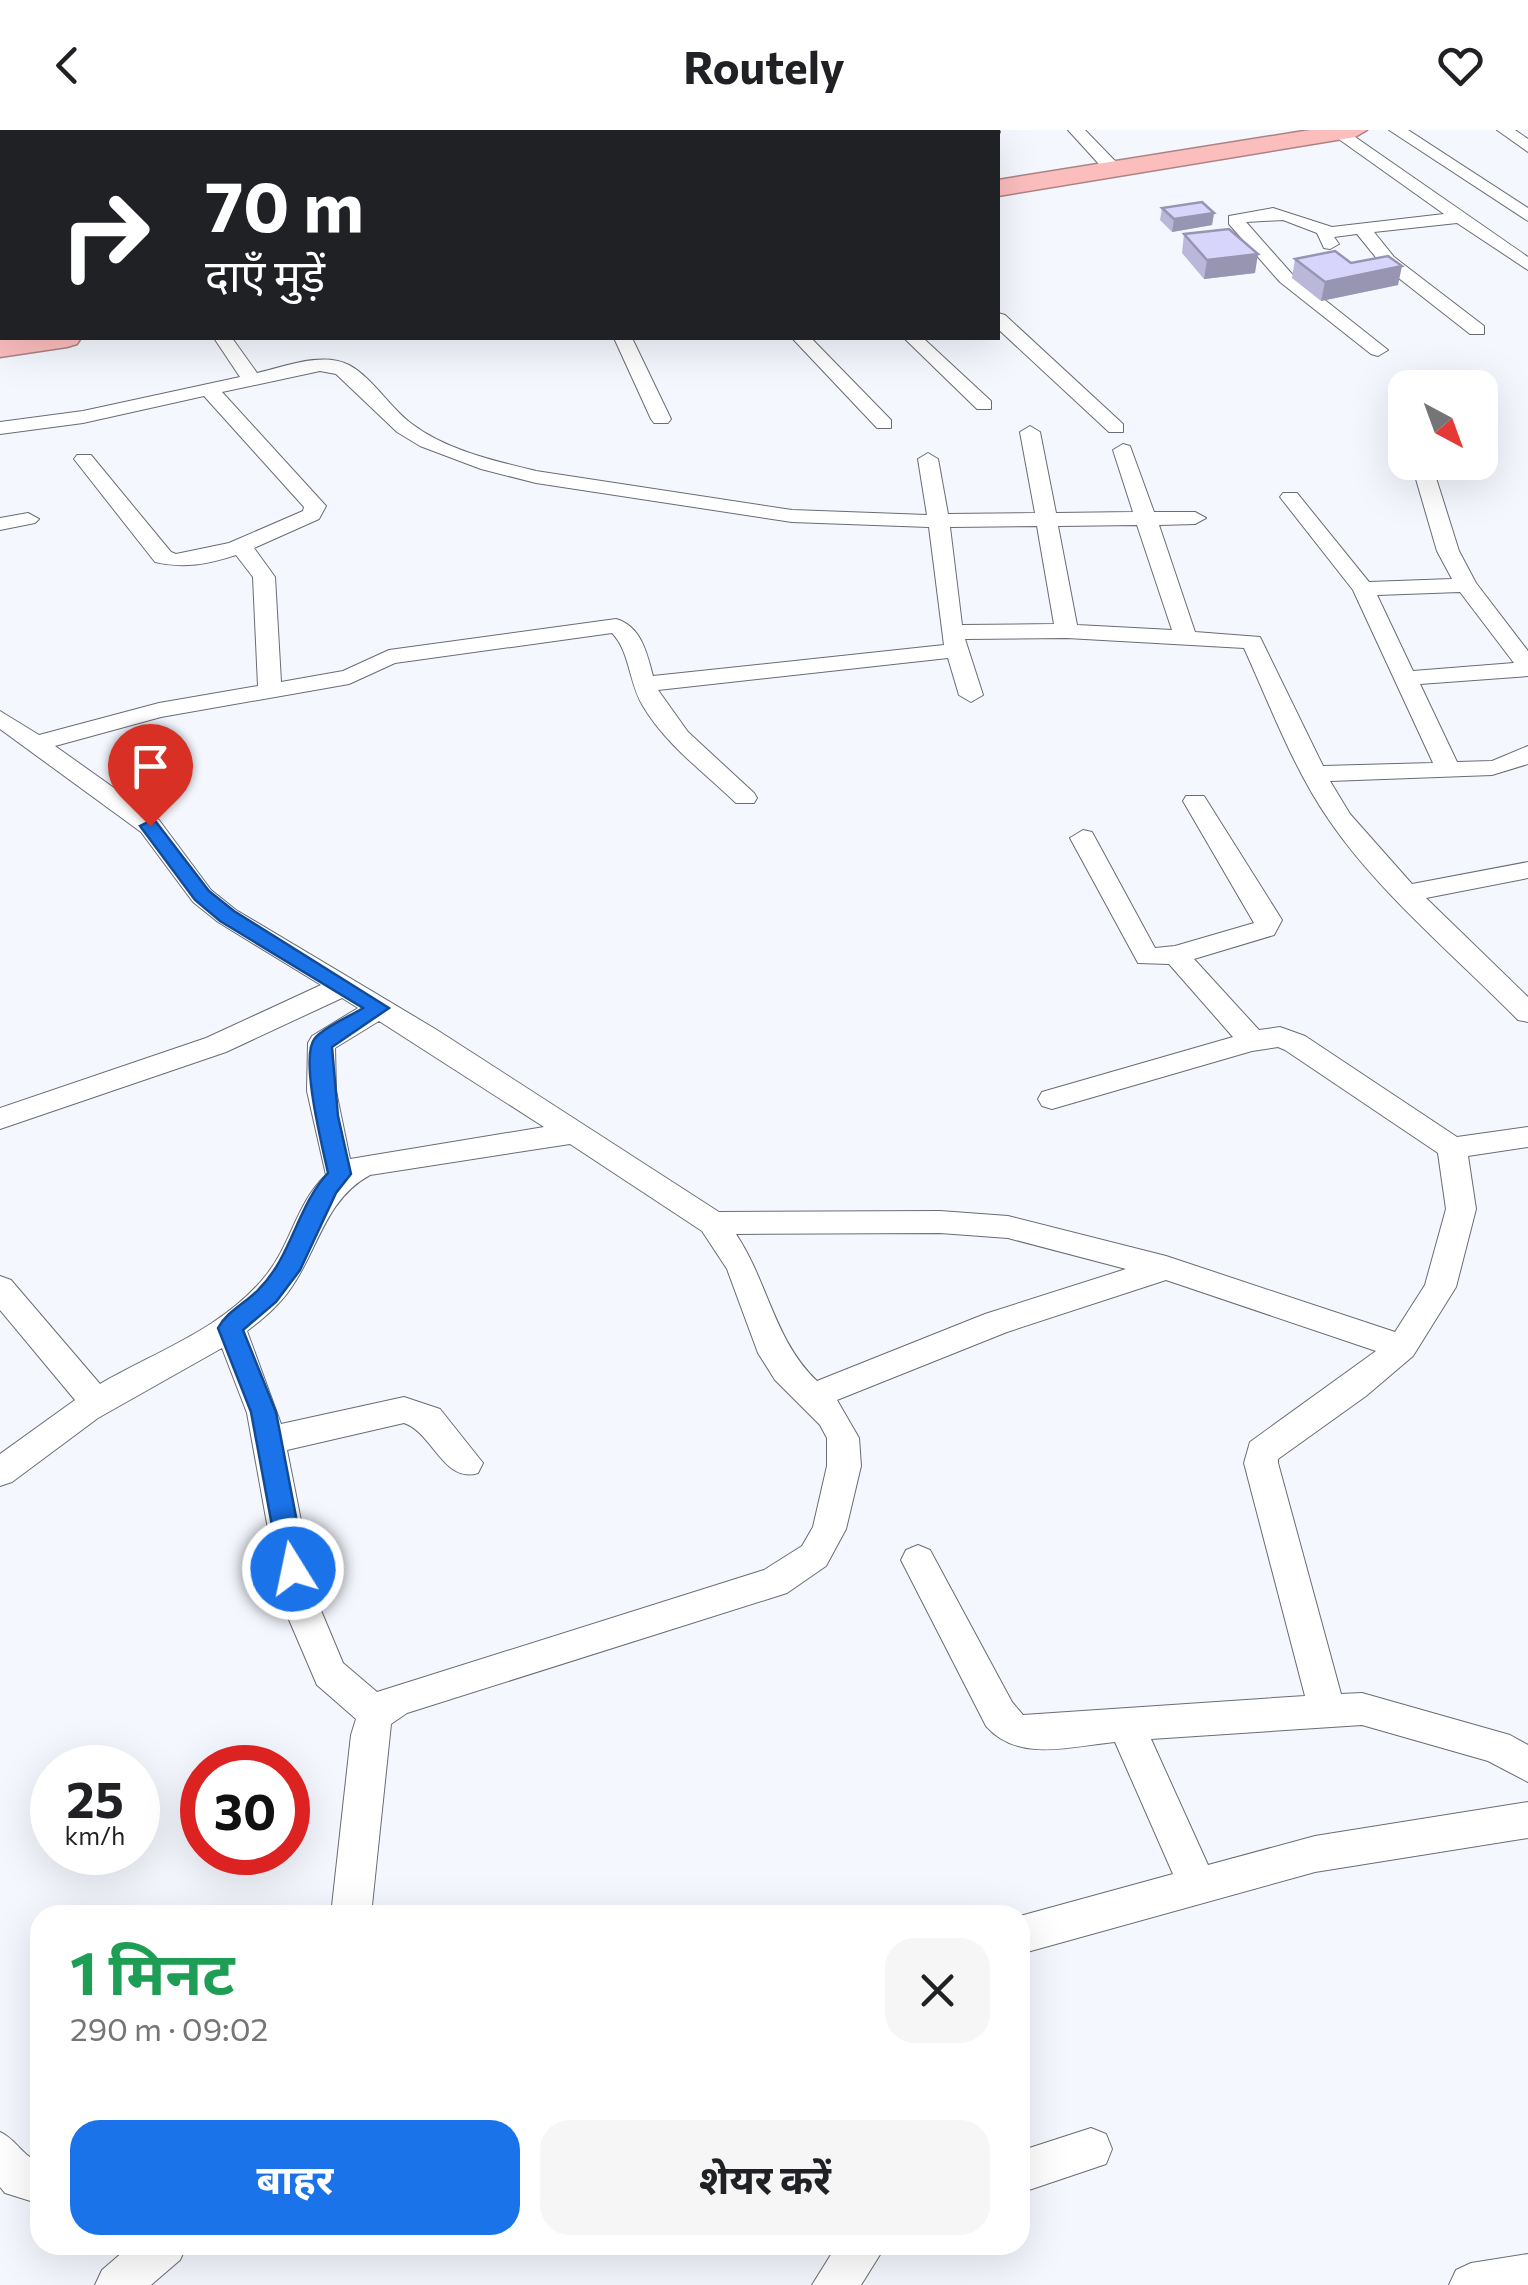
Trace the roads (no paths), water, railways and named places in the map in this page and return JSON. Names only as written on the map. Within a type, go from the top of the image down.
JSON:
[{"type":"highway","points":[[1000,188],[1342,131]]},
{"type":"highway","points":[[0,348],[54,340]]},
{"type":"street","points":[[1076,130],[1114,170]]},
{"type":"street","points":[[1396,130],[1528,216]]},
{"type":"street","points":[[1504,130],[1528,147]]},
{"type":"street","points":[[1342,131],[1459,218],[1525,260]]},
{"type":"street","points":[[1378,350],[1286,278],[1235,220],[1260,212],[1284,212],[1330,232],[1459,218]]},
{"type":"street","points":[[1362,229],[1368,264]]},
{"type":"street","points":[[1330,232],[1324,237],[1477,330]]},
{"type":"street","points":[[1286,278],[1317,272]]},
{"type":"street","points":[[1000,321],[1116,428]]},
{"type":"street","points":[[224,340],[252,380]]},
{"type":"street","points":[[623,340],[661,419]]},
{"type":"street","points":[[803,340],[884,424]]},
{"type":"street","points":[[915,340],[984,405]]},
{"type":"street","points":[[0,428],[83,417],[320,364],[342,368],[404,428],[427,442],[488,465],[536,477],[792,516],[940,520],[1195,518]]},
{"type":"street","points":[[84,459],[163,557],[172,562],[203,558],[302,520],[316,510],[210,390]]},
{"type":"street","points":[[1030,432],[1067,631]]},
{"type":"street","points":[[1123,450],[1150,519],[1185,635]]},
{"type":"street","points":[[928,459],[955,641],[971,695]]},
{"type":"street","points":[[1427,480],[1448,550],[1466,585],[1528,667]]},
{"type":"street","points":[[1290,497],[1363,589],[1448,769]]},
{"type":"street","points":[[0,524],[28,519]]},
{"type":"street","points":[[240,544],[264,577],[270,690]]},
{"type":"street","points":[[1363,589],[1466,585]]},
{"type":"street","points":[[38,743],[158,710],[350,677],[389,657],[607,626],[626,632],[644,684],[662,715],[745,798]]},
{"type":"street","points":[[644,684],[955,641],[1067,631],[1242,640],[1257,646],[1315,774],[1340,818],[1406,893],[1517,991],[1528,1013]]},
{"type":"street","points":[[1406,678],[1528,667]]},
{"type":"street","points":[[0,718],[150,826],[202,896],[227,916],[379,1008],[713,1223],[741,1266],[769,1344],[786,1371],[832,1416],[843,1438],[844,1466],[829,1529],[814,1556],[775,1582],[396,1700],[376,1714],[369,1735],[352,1905]]},
{"type":"street","points":[[1315,774],[1513,763],[1528,753]]},
{"type":"street","points":[[1083,838],[1143,952],[1152,959],[1269,925],[1195,801]]},
{"type":"street","points":[[1406,893],[1528,870]]},
{"type":"street","points":[[1176,955],[1252,1041]]},
{"type":"street","points":[[0,1119],[216,1045],[343,986]]},
{"type":"street","points":[[340,1174],[331,1141],[320,1054],[329,1037],[379,1008]]},
{"type":"street","points":[[1052,1099],[1252,1041],[1280,1038],[1295,1043],[1452,1148],[1528,1137]]},
{"type":"street","points":[[0,1472],[96,1402],[230,1328],[268,1296],[292,1264],[327,1189],[340,1174],[374,1163],[576,1134]]},
{"type":"street","points":[[1327,1711],[1261,1464],[1262,1452],[1355,1387],[1402,1347],[1440,1287],[1461,1209],[1452,1148]]},
{"type":"street","points":[[713,1223],[940,1222],[1008,1227],[1166,1268],[1402,1347]]},
{"type":"street","points":[[812,1396],[996,1323],[1166,1268]]},
{"type":"street","points":[[0,1288],[96,1402]]},
{"type":"street","points":[[230,1328],[270,1440],[299,1601],[330,1674],[376,1714]]},
{"type":"street","points":[[270,1440],[404,1410],[428,1418],[466,1463]]},
{"type":"street","points":[[918,1560],[1011,1728],[1029,1734],[1362,1709],[1498,1747],[1528,1765]]},
{"type":"street","points":[[1126,1724],[1198,1886]]},
{"type":"street","points":[[1030,1931],[1315,1854],[1528,1820]]},
{"type":"street","points":[[1030,2169],[1091,2149]]},
{"type":"street","points":[[0,2153],[20,2178],[30,2180]]},
{"type":"street","points":[[834,2285],[856,2255]]},
{"type":"street","points":[[118,2285],[161,2261]]},
{"type":"street","points":[[1471,2285],[1528,2276]]}]
